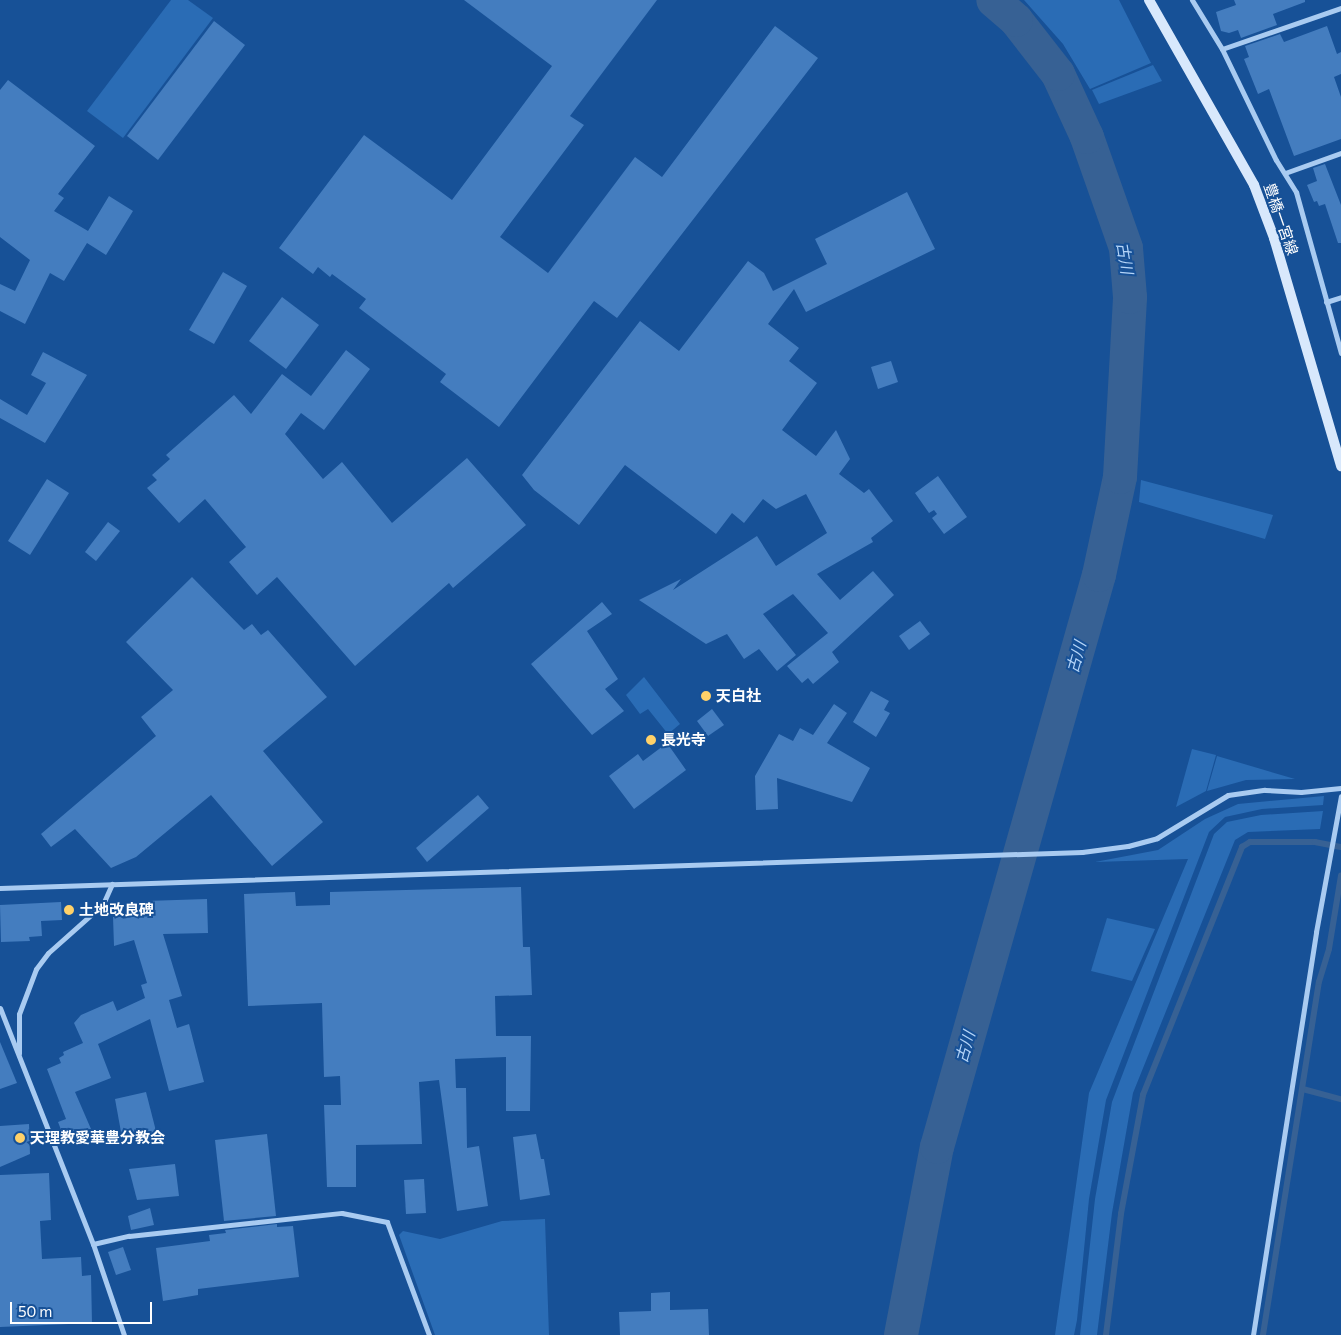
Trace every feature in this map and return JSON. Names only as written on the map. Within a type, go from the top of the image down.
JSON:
[{"type":"main road","name":"豊橋一宮線","points":[[1149,0],[1254,185],[1274,238],[1341,466]]},
{"type":"street","points":[[1192,0],[1222,49],[1296,192],[1341,353]]},
{"type":"street","points":[[1222,49],[1341,8]]},
{"type":"street","points":[[1285,173],[1341,153]]},
{"type":"street","points":[[1326,302],[1341,297]]},
{"type":"street","points":[[0,888],[1107,850],[1142,843],[1168,832],[1218,799],[1240,792],[1341,788]]},
{"type":"street","points":[[1253,1335],[1330,849],[1341,796]]},
{"type":"street","points":[[18,1056],[19,1014],[36,969],[48,953],[103,904],[112,884]]},
{"type":"street","points":[[0,1008],[93,1244],[124,1335]]},
{"type":"street","points":[[93,1244],[129,1236],[342,1213],[387,1222],[429,1335]]},
{"type":"shaded area","points":[[171,0],[188,0],[213,18],[123,138],[87,111]]},
{"type":"shaded area","points":[[1024,0],[1119,0],[1151,63],[1090,89],[1063,44]]},
{"type":"shaded area","points":[[1153,65],[1162,81],[1099,104],[1092,90]]},
{"type":"shaded area","points":[[1141,480],[1273,515],[1265,539],[1139,502]]},
{"type":"shaded area","points":[[644,677],[680,724],[668,734],[648,709],[640,714],[626,695]]},
{"type":"shaded area","points":[[1192,749],[1216,755],[1206,791],[1176,807]]},
{"type":"shaded area","points":[[1217,756],[1295,779],[1246,780],[1207,791]]},
{"type":"shaded area","points":[[1324,796],[1323,805],[1262,809],[1225,817],[1209,832],[1106,1100],[1089,1199],[1074,1335],[1055,1335],[1089,1093],[1188,859],[1095,862],[1158,850],[1205,819],[1238,804]]},
{"type":"shaded area","points":[[1323,811],[1320,829],[1248,832],[1235,840],[1133,1093],[1112,1213],[1097,1335],[1080,1335],[1095,1199],[1112,1102],[1214,834],[1227,822],[1261,815]]},
{"type":"shaded area","points":[[1107,918],[1155,929],[1132,981],[1091,971]]},
{"type":"shaded area","points":[[545,1219],[549,1335],[435,1335],[399,1235],[403,1231],[440,1239],[502,1221]]},
{"type":"building","points":[[464,0],[657,0],[570,116],[584,125],[500,237],[548,273],[635,157],[662,177],[775,26],[818,58],[617,318],[594,301],[499,427],[440,382],[446,374],[359,308],[366,299],[332,274],[330,277],[318,267],[313,274],[279,248],[364,135],[452,200],[552,66]]},
{"type":"building","points":[[1234,0],[1305,0],[1305,2],[1273,14],[1277,25],[1241,38],[1238,30],[1229,33],[1221,31],[1216,12],[1236,5]]},
{"type":"building","points":[[214,21],[245,45],[158,160],[127,136]]},
{"type":"building","points":[[1327,26],[1337,54],[1341,52],[1341,74],[1334,77],[1341,97],[1341,139],[1294,156],[1269,89],[1258,94],[1244,59],[1249,57],[1245,46],[1280,34],[1284,42]]},
{"type":"building","points":[[8,80],[95,146],[58,194],[64,198],[54,211],[88,231],[109,196],[133,211],[106,255],[87,243],[64,281],[50,273],[25,324],[0,311],[0,284],[15,291],[30,260],[0,237],[0,90]]},
{"type":"building","points":[[1325,164],[1341,205],[1341,243],[1338,243],[1325,204],[1319,206],[1317,201],[1314,202],[1307,185],[1317,181],[1313,168]]},
{"type":"building","points":[[907,192],[935,249],[806,312],[794,289],[768,324],[799,348],[789,361],[817,383],[782,430],[816,456],[836,430],[850,459],[839,474],[864,493],[869,489],[893,521],[871,538],[873,542],[817,574],[840,600],[873,571],[894,595],[832,652],[839,662],[813,684],[808,678],[802,683],[787,666],[828,633],[793,594],[763,614],[796,655],[777,671],[759,649],[744,659],[727,634],[706,644],[639,600],[681,579],[673,590],[757,536],[776,566],[827,533],[806,494],[776,509],[763,499],[744,523],[732,513],[716,534],[625,465],[579,525],[534,490],[522,475],[640,321],[679,351],[748,261],[764,273],[773,291],[827,264],[815,239]]},
{"type":"building","points":[[223,272],[247,286],[214,344],[189,330]]},
{"type":"building","points":[[282,297],[319,325],[286,369],[249,341]]},
{"type":"building","points":[[346,350],[370,369],[324,430],[301,413],[285,434],[323,479],[342,462],[392,523],[467,458],[526,525],[453,588],[449,583],[355,666],[277,577],[257,595],[229,562],[246,547],[205,499],[179,523],[147,488],[157,480],[152,475],[170,459],[166,455],[234,395],[251,414],[282,374],[311,396]]},
{"type":"building","points":[[43,352],[87,375],[45,443],[0,418],[0,399],[27,415],[46,383],[31,375]]},
{"type":"building","points":[[891,361],[898,382],[878,389],[871,367]]},
{"type":"building","points":[[938,476],[967,517],[944,534],[932,518],[937,514],[934,510],[929,513],[915,493]]},
{"type":"building","points":[[47,479],[69,493],[30,555],[8,541]]},
{"type":"building","points":[[108,522],[120,531],[96,561],[85,552]]},
{"type":"building","points":[[192,577],[244,630],[252,624],[261,635],[268,630],[327,697],[263,751],[323,822],[272,866],[211,795],[136,857],[111,868],[75,829],[51,847],[41,834],[156,736],[141,717],[173,690],[126,642]]},
{"type":"building","points":[[602,602],[612,614],[587,631],[618,679],[605,689],[624,711],[592,735],[531,664]]},
{"type":"building","points":[[920,621],[930,634],[909,650],[899,636]]},
{"type":"building","points":[[871,691],[889,701],[884,710],[890,713],[876,737],[853,722]]},
{"type":"building","points":[[834,704],[847,713],[827,743],[870,768],[852,802],[777,778],[778,809],[756,810],[755,776],[779,734],[793,741],[800,728],[813,735]]},
{"type":"building","points":[[712,709],[724,725],[708,736],[697,721]]},
{"type":"building","points":[[667,743],[686,770],[634,809],[609,776],[638,754],[643,761]]},
{"type":"building","points":[[478,795],[489,808],[427,862],[416,848]]},
{"type":"building","points":[[521,887],[523,947],[530,947],[532,995],[495,996],[496,1036],[531,1036],[530,1111],[506,1111],[506,1057],[455,1059],[456,1088],[466,1088],[467,1148],[479,1146],[488,1206],[457,1211],[439,1080],[419,1082],[422,1144],[356,1145],[356,1187],[327,1187],[324,1105],[341,1105],[340,1076],[324,1077],[322,1003],[248,1006],[244,894],[295,892],[296,906],[330,905],[330,892]]},
{"type":"building","points":[[207,899],[208,933],[163,934],[182,996],[169,1000],[177,1028],[189,1024],[204,1082],[169,1091],[150,1019],[98,1044],[111,1078],[75,1092],[91,1129],[65,1140],[58,1122],[66,1119],[47,1069],[61,1063],[59,1058],[64,1055],[63,1052],[83,1043],[74,1023],[81,1015],[113,1001],[117,1011],[145,998],[141,985],[147,983],[134,940],[114,946],[113,917],[147,916],[146,901]]},
{"type":"building","points":[[61,902],[62,920],[41,921],[42,936],[29,937],[30,941],[1,942],[0,905]]},
{"type":"building","points":[[0,1042],[17,1083],[0,1089]]},
{"type":"building","points":[[146,1092],[157,1135],[123,1143],[115,1099]]},
{"type":"building","name":"天理教愛華豊分教会","points":[[29,1124],[30,1154],[0,1167],[0,1126]]},
{"type":"building","points":[[267,1134],[276,1216],[224,1221],[215,1140]]},
{"type":"building","points":[[536,1134],[541,1159],[544,1159],[550,1195],[520,1200],[513,1137]]},
{"type":"building","points":[[175,1164],[179,1196],[137,1200],[129,1169]]},
{"type":"building","points":[[49,1173],[51,1220],[40,1221],[42,1259],[81,1257],[82,1276],[91,1275],[92,1323],[0,1327],[0,1175]]},
{"type":"building","points":[[424,1179],[426,1213],[406,1214],[404,1180]]},
{"type":"building","points":[[150,1208],[154,1225],[131,1230],[128,1216]]},
{"type":"building","points":[[277,1224],[277,1227],[293,1226],[299,1277],[198,1289],[198,1295],[163,1301],[156,1248],[210,1241],[209,1235],[226,1233],[225,1230]]},
{"type":"building","points":[[123,1247],[131,1270],[116,1275],[108,1252]]},
{"type":"building","points":[[670,1292],[670,1310],[708,1309],[709,1335],[620,1335],[619,1312],[651,1311],[651,1293]]},
{"type":"waterway","name":"古川","points":[[901,1335],[937,1147],[1099,575],[1120,477],[1130,297],[1126,248],[1087,137],[1058,74],[1016,20],[993,0]]},
{"type":"waterway","points":[[1106,1335],[1121,1214],[1143,1095],[1242,847],[1250,842],[1315,842],[1341,847]]},
{"type":"waterway","points":[[1263,1335],[1319,982],[1329,949],[1341,876]]},
{"type":"waterway","points":[[1303,1089],[1341,1099]]},
{"type":"place","name":"天白社","points":[[706,696]]},
{"type":"place","name":"長光寺","points":[[651,740]]},
{"type":"place","name":"土地改良碑","points":[[69,910]]},
{"type":"place","name":"天理教愛華豊分教会","points":[[20,1138]]}]
